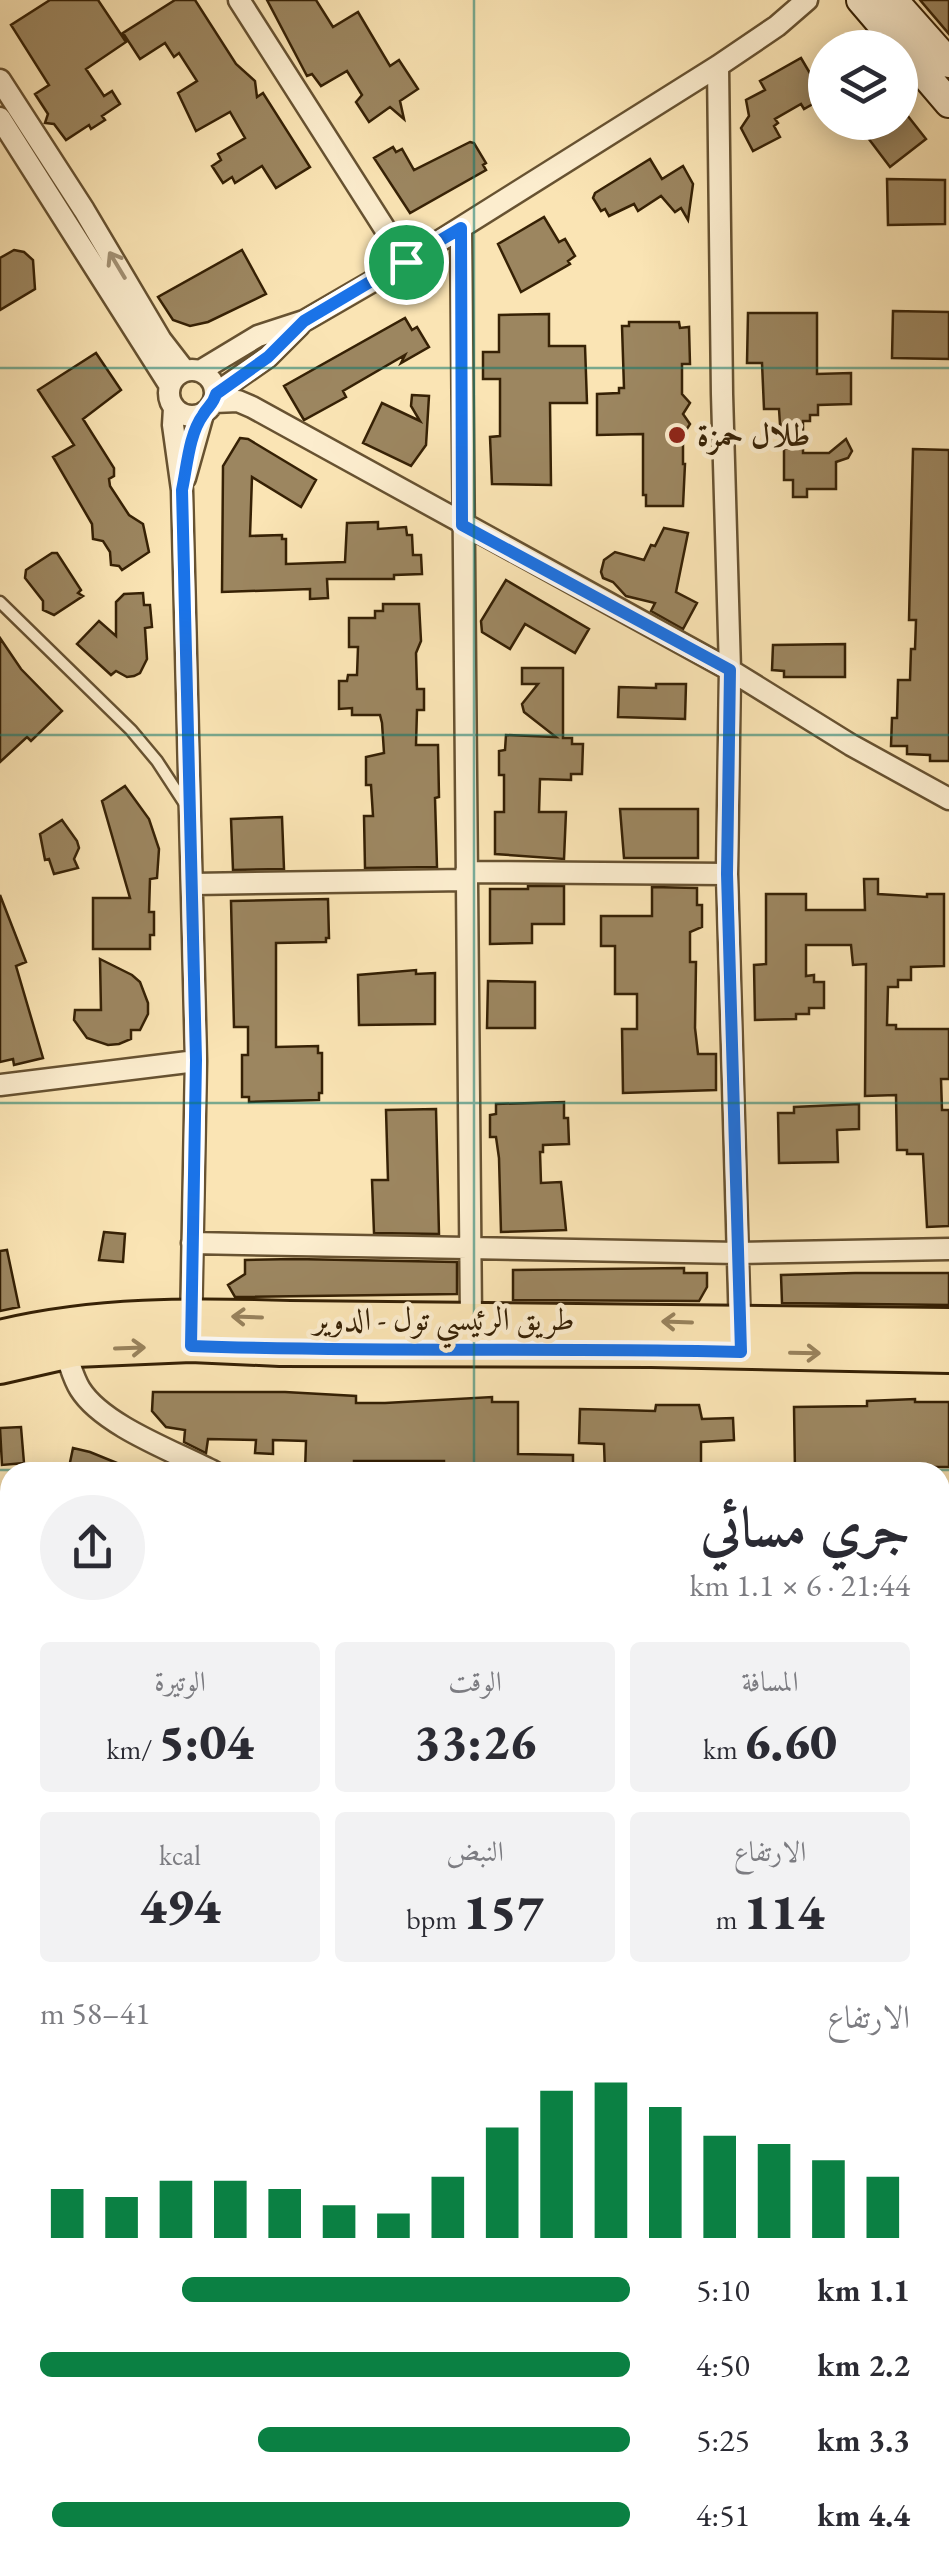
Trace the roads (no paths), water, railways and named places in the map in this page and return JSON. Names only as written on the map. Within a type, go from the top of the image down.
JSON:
[{"type":"main road","name":"طريق الرئيسي تول - الدوير","points":[[0,1367],[191,1330],[471,1319],[949,1356]]},
{"type":"main road","name":"طريق الرئيسي تول - الدوير","points":[[0,1337],[55,1324],[191,1330],[474,1352],[652,1350],[741,1338],[949,1325]]},
{"type":"street","points":[[239,0],[406,262]]},
{"type":"street","points":[[170,386],[258,336],[304,321],[406,262],[718,66],[777,26],[807,0]]},
{"type":"street","points":[[861,0],[949,102]]},
{"type":"street","points":[[894,0],[949,63]]},
{"type":"street","points":[[718,66],[721,374],[730,670],[727,874],[741,1338]]},
{"type":"street","points":[[0,80],[161,340],[192,371],[212,379],[211,403],[182,490]]},
{"type":"street","points":[[0,118],[170,386],[174,408],[182,490],[196,1060],[191,1330]]},
{"type":"street","points":[[461,228],[471,1319]]},
{"type":"street","points":[[174,408],[188,416],[211,403],[268,357],[304,321]]},
{"type":"street","points":[[211,403],[238,401],[252,407],[730,670],[850,745],[949,799]]},
{"type":"street","points":[[192,884],[727,874]]},
{"type":"street","points":[[0,1085],[196,1060]]},
{"type":"street","points":[[192,1243],[738,1253],[949,1249]]},
{"type":"street","points":[[66,1352],[81,1390],[98,1409],[194,1462]]},
{"type":"lane","points":[[0,602],[131,730],[191,813]]},
{"type":"place","name":"طلال حمزة","points":[[677,435]]}]
